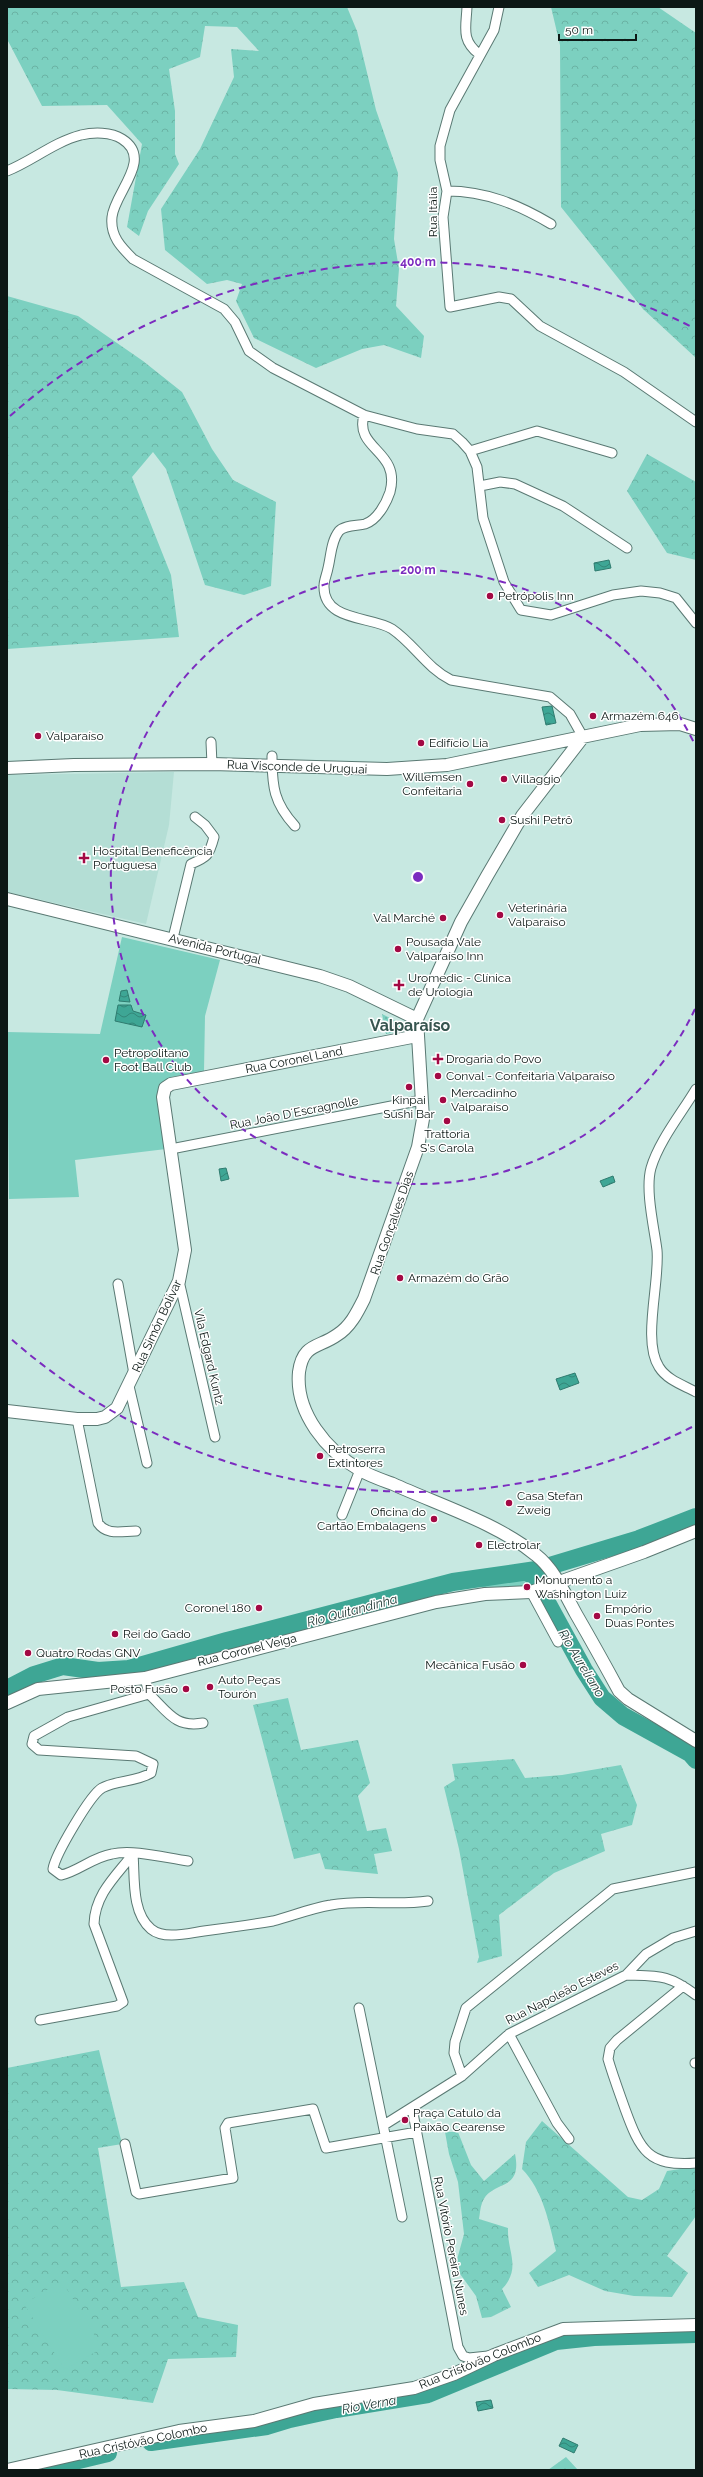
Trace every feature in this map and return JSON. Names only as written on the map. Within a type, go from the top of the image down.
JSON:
[{"type":"street","points":[[467,7],[466,40],[471,48],[479,54]]},
{"type":"street","name":"Rua Itália","points":[[499,7],[494,30],[479,54],[450,110],[440,146],[440,160],[447,191],[443,217],[450,308],[498,297],[511,299],[540,326],[624,372],[696,422]]},
{"type":"street","points":[[7,171],[80,136],[108,134],[117,136],[126,141],[132,149],[134,166],[116,202],[112,217],[114,236],[122,248],[133,259],[224,309],[236,322],[249,351],[258,359],[364,415],[417,429],[452,434],[470,451],[477,467],[483,518],[504,582],[521,610],[551,615],[612,595],[641,591],[660,593],[676,598],[696,623]]},
{"type":"street","points":[[447,191],[474,193],[509,202],[552,224]]},
{"type":"street","points":[[364,415],[361,424],[363,434],[389,462],[393,475],[390,493],[376,518],[365,524],[341,530],[334,538],[324,586],[328,600],[335,610],[350,617],[369,620],[392,629],[408,641],[438,673],[451,680],[550,697],[570,714],[583,737]]},
{"type":"street","points":[[470,451],[537,431],[612,453]]},
{"type":"street","points":[[480,486],[500,482],[515,484],[563,506],[627,548]]},
{"type":"street","name":"Rua Visconde de Uruguai","points":[[7,768],[74,765],[212,764],[272,760],[387,770],[430,767],[640,725],[680,724],[696,728]]},
{"type":"street","name":"Rua Gonçalves Dias","points":[[583,737],[522,816],[462,922],[417,1019],[423,1119],[418,1146],[364,1300],[352,1321],[337,1336],[313,1346],[304,1357],[300,1372],[303,1406],[316,1430],[334,1450],[360,1470],[490,1527],[528,1549],[541,1559],[559,1584],[619,1691],[628,1699],[694,1737]]},
{"type":"street","points":[[211,742],[212,764]]},
{"type":"street","points":[[272,760],[274,789],[279,806],[295,826]]},
{"type":"street","points":[[173,938],[191,864],[204,859],[209,853],[214,838],[205,825],[195,817]]},
{"type":"street","name":"Avenida Portugal","points":[[7,899],[173,938],[320,976],[348,986],[417,1019]]},
{"type":"street","name":"Rua Coronel Land","points":[[171,1084],[417,1036]]},
{"type":"street","name":"Rua Simón Bolívar","points":[[7,1411],[77,1419],[96,1419],[111,1413],[123,1400],[134,1374],[180,1281],[185,1250],[163,1097],[165,1088],[171,1084]]},
{"type":"street","points":[[696,1089],[658,1152],[651,1169],[649,1183],[657,1252],[657,1287],[651,1336],[655,1358],[659,1367],[672,1380],[696,1392]]},
{"type":"street","name":"Rua João D´Escragnolle","points":[[171,1149],[422,1100]]},
{"type":"street","name":"Vila Edgard Kuntz","points":[[180,1281],[215,1437]]},
{"type":"street","points":[[118,1284],[134,1374]]},
{"type":"street","points":[[129,1386],[148,1462]]},
{"type":"street","points":[[77,1419],[98,1523],[102,1530],[109,1532],[136,1531]]},
{"type":"street","points":[[342,1515],[360,1470]]},
{"type":"street","name":"Rua Coronel Veiga","points":[[7,1703],[38,1689],[145,1678],[436,1602],[485,1594],[531,1592],[559,1584],[696,1530]]},
{"type":"street","points":[[531,1592],[558,1642]]},
{"type":"street","points":[[145,1678],[149,1694],[179,1723],[188,1726],[203,1723]]},
{"type":"street","points":[[149,1694],[68,1717],[38,1733],[32,1740],[32,1744],[38,1750],[136,1756],[153,1764],[151,1773],[145,1777],[112,1784],[100,1789],[84,1810],[56,1857],[53,1869],[61,1875],[67,1874],[89,1861],[113,1853],[188,1861]]},
{"type":"street","points":[[133,1854],[138,1907],[144,1922],[152,1930],[163,1934],[183,1934],[272,1921],[331,1905],[368,1903],[404,1904],[428,1901]]},
{"type":"street","points":[[40,2020],[117,2006],[123,2002],[94,1924],[94,1912],[100,1896],[133,1854]]},
{"type":"street","points":[[462,2076],[454,2053],[455,2042],[466,2008],[613,1889],[696,1872]]},
{"type":"street","name":"Rua Napoleão Esteves","points":[[384,2125],[462,2076],[509,2034],[626,1975],[646,1954],[673,1938],[696,1931]]},
{"type":"street","points":[[626,1975],[662,1976],[683,1986],[696,1995]]},
{"type":"street","points":[[683,1986],[617,2040],[610,2048],[608,2059],[636,2139],[645,2152],[661,2162],[679,2164],[696,2163]]},
{"type":"street","points":[[359,2008],[402,2217]]},
{"type":"street","points":[[509,2034],[557,2123],[569,2139]]},
{"type":"street","name":"Rua Vitório Pereira Nunes","points":[[412,2108],[460,2352],[469,2358],[494,2355]]},
{"type":"street","points":[[125,2144],[136,2192],[139,2194],[233,2178],[225,2128],[228,2123],[309,2109],[314,2111],[326,2148],[417,2132]]},
{"type":"street","name":"Rua Cristóvão Colombo","points":[[7,2470],[179,2431],[254,2421],[314,2404],[414,2388],[454,2374],[494,2355],[563,2329],[696,2326]]},
{"type":"shaded area","name":"Hospital Beneficência Portuguesa","points":[[174,772],[169,825],[146,924],[7,892],[7,775]]},
{"type":"green space","points":[[7,7],[347,7],[357,31],[376,110],[398,173],[394,239],[399,269],[396,306],[424,336],[421,358],[384,345],[362,349],[316,368],[254,338],[236,301],[242,284],[227,280],[207,284],[165,250],[161,209],[200,149],[234,77],[231,49],[259,51],[237,27],[205,26],[200,57],[169,69],[175,111],[175,154],[179,164],[148,211],[139,236],[127,227],[142,144],[107,105],[42,106],[7,39]]},
{"type":"green space","points":[[551,7],[658,7],[696,33],[696,358],[643,309],[561,207],[560,45]]},
{"type":"green space","points":[[7,296],[78,316],[143,361],[182,392],[212,449],[233,480],[276,502],[271,586],[244,595],[205,585],[166,469],[153,452],[132,477],[171,575],[179,637],[7,649]]},
{"type":"green space","points":[[647,454],[696,482],[696,560],[667,553],[627,491]]},
{"type":"green space","name":"Petropolitano Foot Ball Club","points":[[122,937],[220,960],[205,1016],[204,1071],[171,1077],[157,1092],[166,1149],[75,1160],[79,1197],[9,1199],[7,1032],[100,1034]]},
{"type":"green space","points":[[382,1014],[404,1025],[406,1030],[386,1034]]},
{"type":"green space","points":[[529,1574],[536,1588],[483,1590],[481,1582]]},
{"type":"green space","points":[[288,1698],[301,1750],[358,1740],[370,1783],[358,1796],[367,1831],[386,1828],[392,1851],[374,1854],[378,1874],[325,1869],[320,1853],[294,1859],[253,1705]]},
{"type":"green space","points":[[514,1759],[525,1778],[562,1775],[621,1765],[637,1805],[632,1825],[601,1834],[605,1851],[554,1873],[499,1915],[502,1956],[477,1963],[479,1957],[459,1849],[444,1787],[455,1780],[452,1764]]},
{"type":"green space","points":[[99,2050],[122,2144],[98,2148],[121,2287],[184,2282],[198,2317],[238,2325],[236,2357],[168,2359],[153,2403],[57,2390],[7,2389],[7,2068]]},
{"type":"green space","points":[[542,2121],[628,2197],[642,2200],[659,2189],[667,2171],[693,2167],[696,2170],[696,2216],[667,2256],[688,2273],[672,2297],[634,2296],[605,2291],[569,2275],[538,2287],[529,2273],[556,2251],[548,2218],[540,2197],[529,2177],[522,2169],[526,2142]]},
{"type":"green space","points":[[445,2132],[458,2132],[471,2165],[484,2181],[515,2154],[516,2166],[514,2175],[505,2184],[486,2196],[480,2211],[479,2219],[508,2228],[512,2260],[511,2274],[502,2289],[511,2307],[491,2317],[482,2318],[476,2296],[455,2267],[464,2234],[458,2182],[449,2154]]},
{"type":"green space","points":[[62,2281],[102,2348],[65,2370],[24,2304]]},
{"type":"green space","points":[[566,2457],[578,2470],[548,2470]]},
{"type":"water","points":[[609,560],[611,568],[595,571],[594,563]]},
{"type":"water","points":[[552,706],[556,723],[546,725],[542,707]]},
{"type":"water","points":[[127,990],[130,1002],[119,1001],[121,991]]},
{"type":"water","points":[[118,1005],[131,1005],[133,1011],[146,1015],[142,1027],[115,1021]]},
{"type":"water","points":[[226,1168],[229,1179],[221,1181],[219,1169]]},
{"type":"water","points":[[613,1176],[615,1182],[603,1187],[600,1181]]},
{"type":"water","points":[[575,1373],[579,1383],[560,1390],[556,1379]]},
{"type":"water","points":[[491,2400],[493,2408],[478,2411],[476,2402]]},
{"type":"water","points":[[563,2438],[578,2445],[574,2453],[559,2446]]},
{"type":"waterway","name":"Rio Quitandinha","points":[[7,1689],[34,1675],[63,1666],[98,1671],[129,1669],[227,1641],[453,1582],[536,1570],[639,1539],[696,1517]]},
{"type":"waterway","name":"Rio Aureliano","points":[[531,1573],[584,1670],[602,1698],[623,1716],[690,1753],[696,1760]]},
{"type":"waterway","name":"Rio Verna","points":[[151,2442],[267,2426],[290,2419],[336,2409],[428,2394],[556,2341],[594,2337],[696,2334]]},
{"type":"waterway","name":"Rio Verna","points":[[37,2470],[108,2453]]},
{"type":"place","name":"Petrópolis Inn","points":[[490,596]]},
{"type":"place","name":"Armazém 646","points":[[593,716]]},
{"type":"place","name":"Valparaíso","points":[[38,736]]},
{"type":"place","name":"Edifício Lia","points":[[421,743]]},
{"type":"place","name":"Villaggio","points":[[504,779]]},
{"type":"place","name":"Willemsen Confeitaria","points":[[470,784]]},
{"type":"place","name":"Sushi Petrô","points":[[502,820]]},
{"type":"place","name":"Hospital Beneficência Portuguesa","points":[[84,858]]},
{"type":"place","name":"Veterinária Valparaíso","points":[[500,915]]},
{"type":"place","name":"Val Marché","points":[[443,918]]},
{"type":"place","name":"Pousada Vale Valparaíso Inn","points":[[398,949]]},
{"type":"place","name":"Uromedic - Clínica de Urologia","points":[[399,985]]},
{"type":"place","name":"Drogaria do Povo","points":[[438,1059]]},
{"type":"place","name":"Petropolitano Foot Ball Club","points":[[106,1060]]},
{"type":"place","name":"Conval - Confeitaria Valparaíso","points":[[438,1076]]},
{"type":"place","name":"Kinpai Sushi Bar","points":[[409,1087]]},
{"type":"place","name":"Mercadinho Valparaíso","points":[[443,1100]]},
{"type":"place","name":"Trattoria S's Carola","points":[[447,1121]]},
{"type":"place","name":"Armazém do Grão","points":[[400,1278]]},
{"type":"place","name":"Petroserra Extintores","points":[[320,1456]]},
{"type":"place","name":"Casa Stefan Zweig","points":[[509,1503]]},
{"type":"place","name":"Oficina do Cartão Embalagens","points":[[434,1519]]},
{"type":"place","name":"Electrolar","points":[[479,1545]]},
{"type":"place","name":"Monumento a Washington Luiz","points":[[527,1587]]},
{"type":"place","name":"Coronel 180","points":[[259,1608]]},
{"type":"place","name":"Empório Duas Pontes","points":[[597,1616]]},
{"type":"place","name":"Rei do Gado","points":[[115,1634]]},
{"type":"place","name":"Quatro Rodas GNV","points":[[28,1653]]},
{"type":"place","name":"Mecânica Fusão","points":[[523,1665]]},
{"type":"place","name":"Auto Peças Tourón","points":[[210,1687]]},
{"type":"place","name":"Posto Fusão","points":[[186,1689]]},
{"type":"place","name":"Praça Catulo da Paixão Cearense","points":[[405,2120]]},
{"type":"district","name":"Valparaíso","points":[[410,1025]]}]
